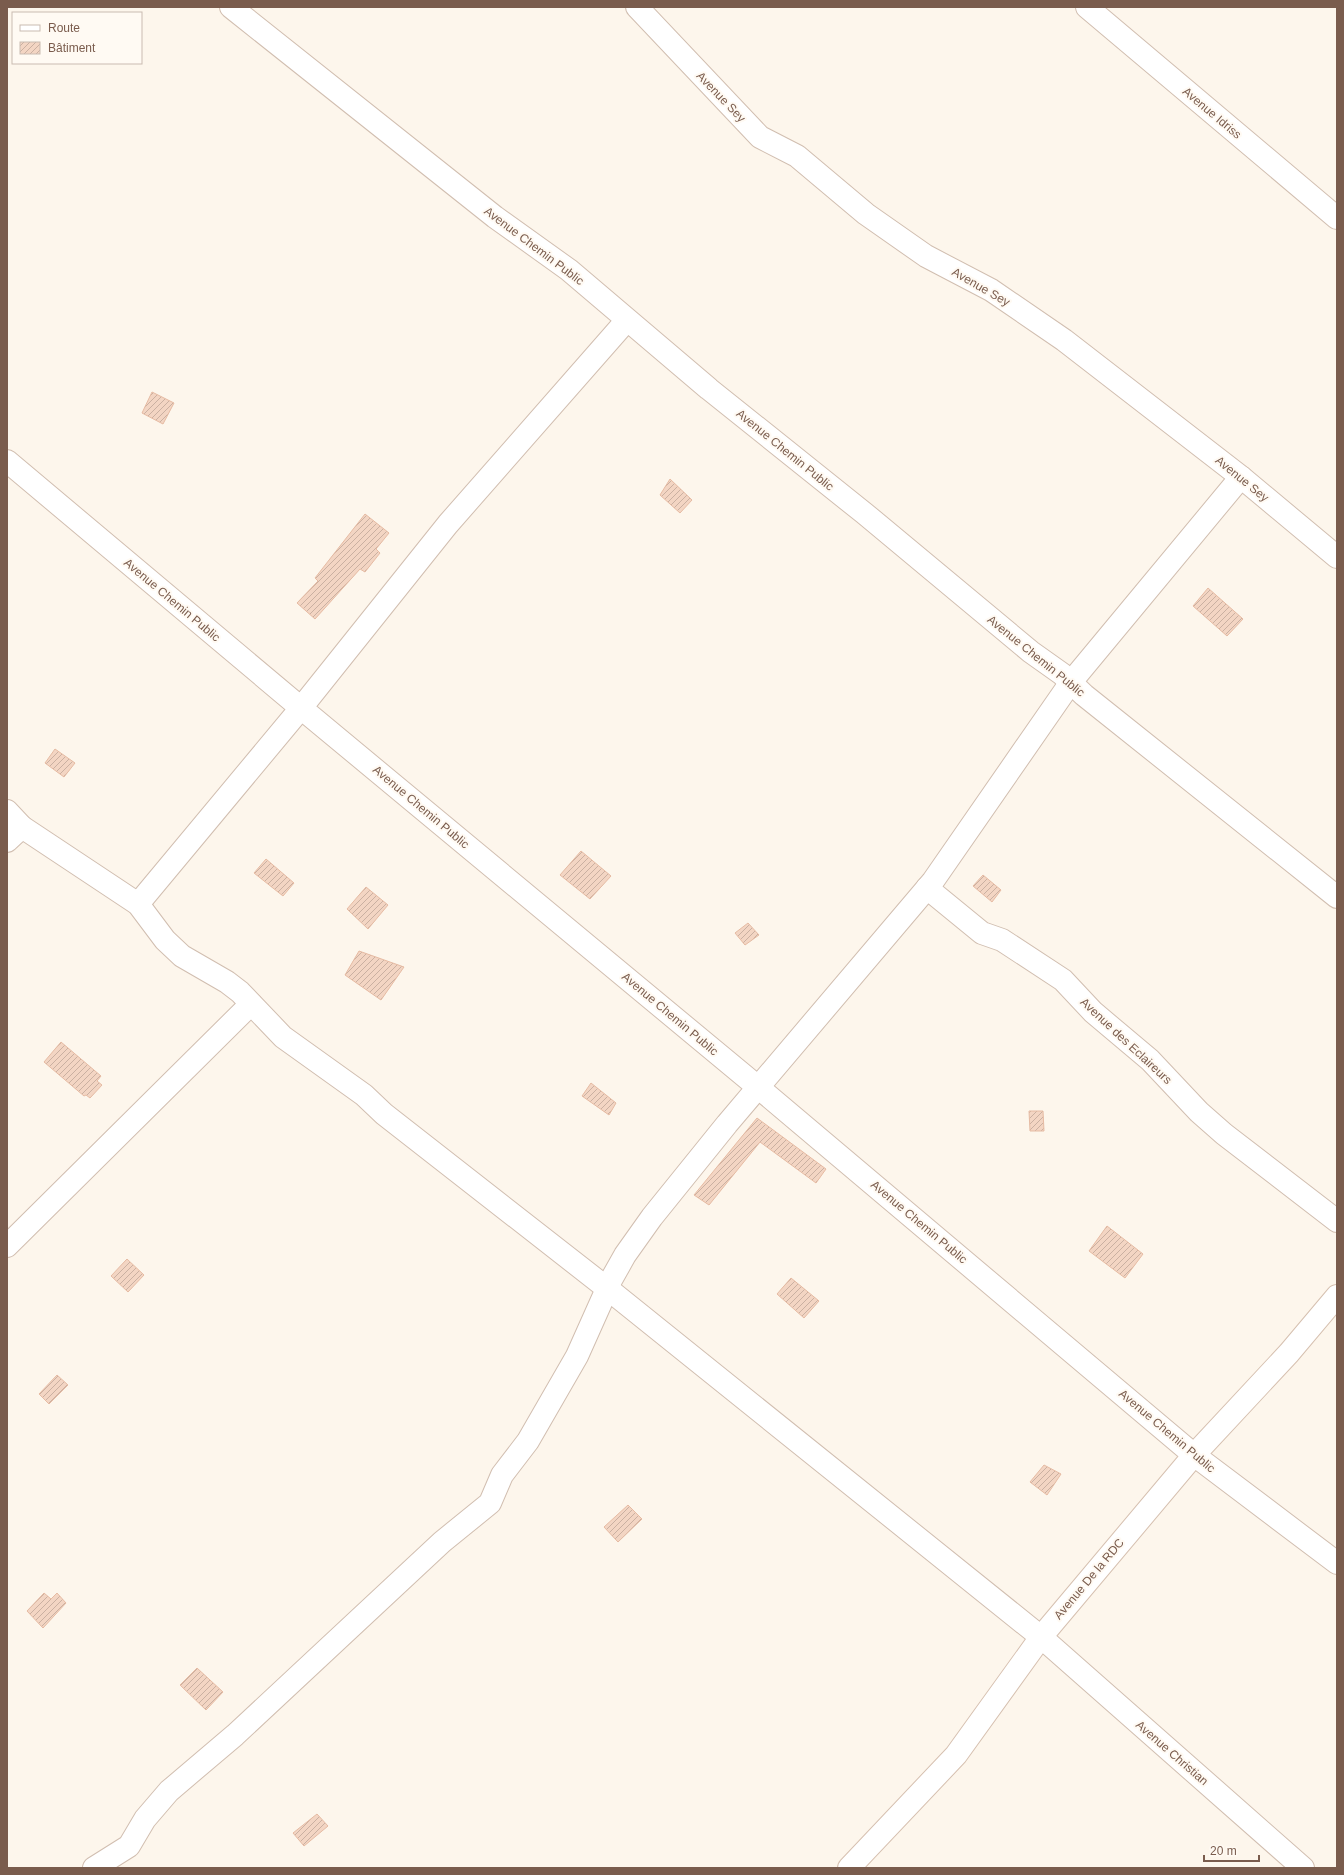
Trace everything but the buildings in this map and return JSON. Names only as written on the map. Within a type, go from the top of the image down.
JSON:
[{"type":"street","name":"Avenue Chemin Public","points":[[231,7],[495,217],[569,270],[627,320],[963,597],[1071,682],[1337,897]]},
{"type":"street","name":"Avenue Sey","points":[[637,7],[760,136],[797,156],[866,214],[926,256],[991,290],[1064,340],[1240,477],[1337,557]]},
{"type":"street","name":"Avenue Idriss","points":[[1087,7],[1337,218]]},
{"type":"street","points":[[138,904],[301,708],[448,524],[627,320]]},
{"type":"street","name":"Avenue Chemin Public","points":[[7,461],[301,708],[759,1088],[1194,1455],[1337,1563]]},
{"type":"street","points":[[94,1868],[129,1846],[145,1819],[169,1791],[235,1735],[442,1542],[490,1503],[502,1475],[528,1442],[573,1363],[625,1255],[652,1217],[687,1172],[927,888],[1071,682],[1240,477]]},
{"type":"street","name":"Avenue Christian","points":[[12,826],[138,904],[165,940],[182,956],[227,982],[283,1037],[364,1095],[384,1114],[608,1289],[1041,1637],[1303,1868]]},
{"type":"street","name":"Avenue des Eclaireurs","points":[[927,888],[982,933],[1002,940],[1063,980],[1093,1012],[1150,1060],[1204,1116],[1337,1222]]},
{"type":"street","points":[[7,1246],[251,1004]]},
{"type":"street","name":"Avenue De la RDC","points":[[849,1868],[956,1755],[1041,1637],[1194,1455],[1288,1353],[1337,1296]]}]
